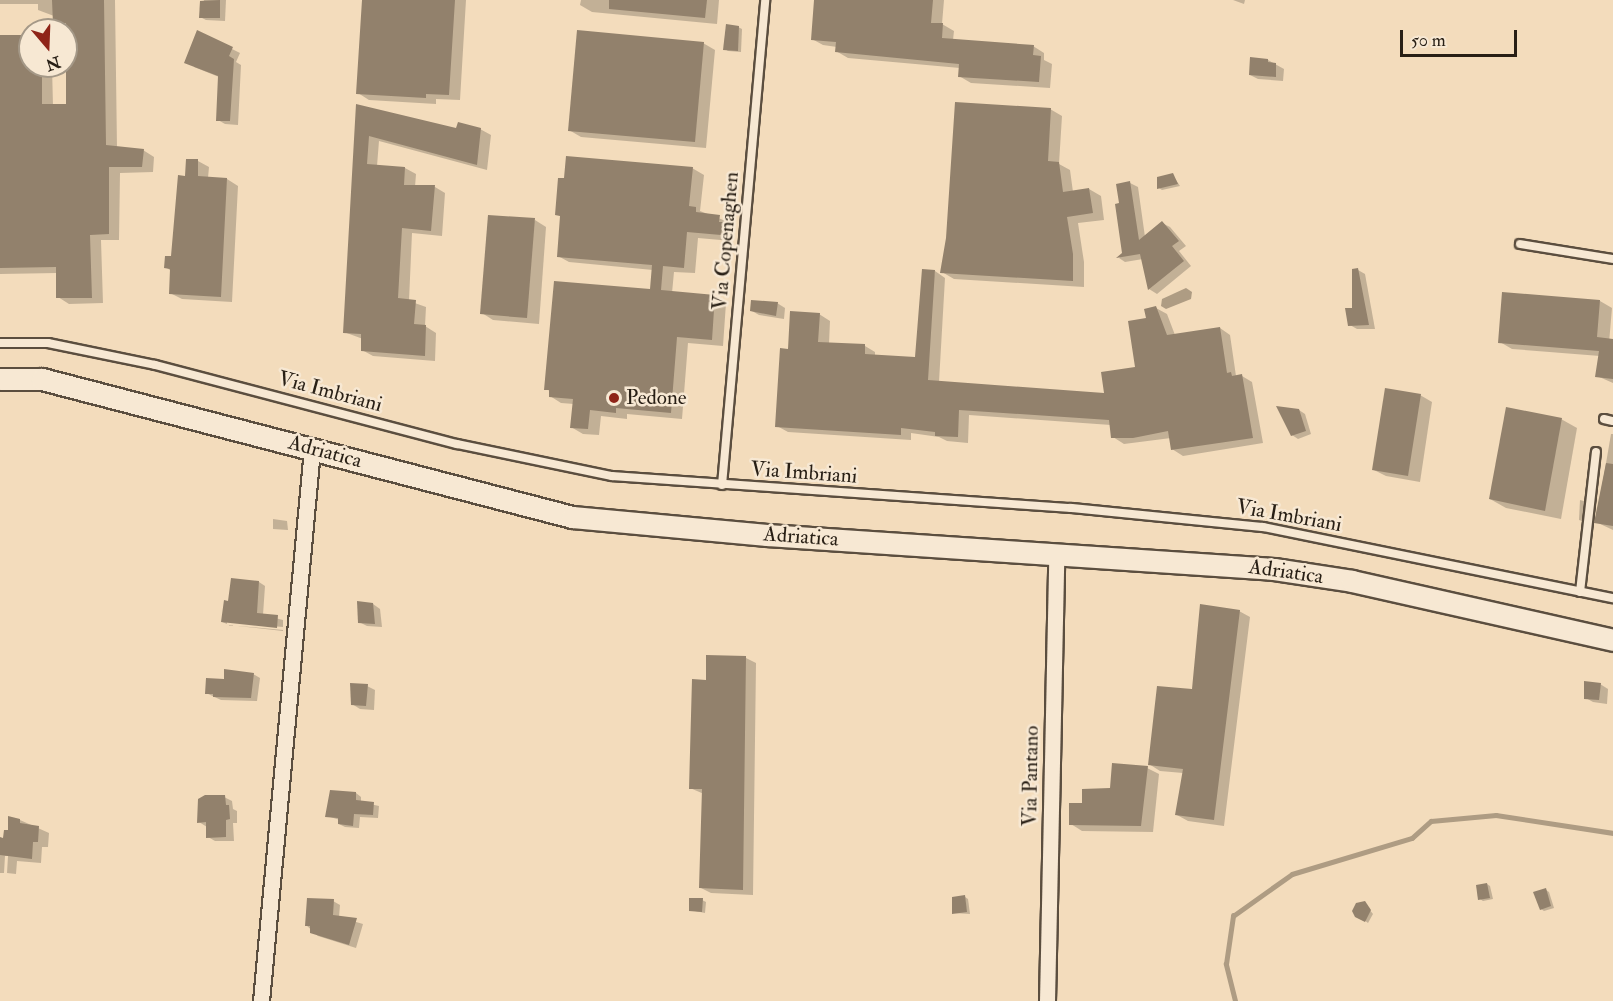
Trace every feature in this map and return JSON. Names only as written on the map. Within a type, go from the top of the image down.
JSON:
[{"type":"main road","name":"Adriatica","points":[[0,379],[42,379],[572,517],[767,536],[1056,553],[1274,569],[1352,581],[1613,640]]},
{"type":"street","points":[[261,1001],[312,449]]},
{"type":"street","name":"Via Pantano","points":[[1047,1001],[1056,553]]},
{"type":"lane","name":"Via Copenaghen","points":[[722,485],[765,0]]},
{"type":"lane","points":[[1520,244],[1613,259]]},
{"type":"lane","name":"Via Imbriani","points":[[0,343],[48,343],[155,365],[457,444],[612,476],[1071,508],[1263,527],[1613,598]]},
{"type":"lane","points":[[1580,592],[1596,452]]},
{"type":"shaded area","points":[[1186,288],[1192,292],[1191,299],[1166,309],[1161,306],[1162,299]]},
{"type":"building","points":[[52,0],[104,0],[106,145],[144,149],[142,167],[109,167],[109,234],[90,235],[92,298],[56,298],[56,267],[0,268],[0,35],[18,35],[18,78],[42,78],[42,104],[66,104],[66,78],[78,78],[78,18],[53,18]]},
{"type":"building","points":[[220,0],[220,18],[199,18],[200,1]]},
{"type":"building","points":[[362,0],[455,0],[449,95],[426,94],[426,98],[356,94]]},
{"type":"building","points":[[609,0],[707,0],[705,18],[609,9]]},
{"type":"building","points":[[814,0],[933,0],[931,23],[943,23],[942,38],[1034,45],[1033,55],[1041,56],[1039,82],[958,77],[959,64],[835,52],[836,42],[811,40]]},
{"type":"building","points":[[726,24],[739,26],[738,51],[723,50]]},
{"type":"building","points":[[197,30],[233,47],[229,56],[234,59],[230,121],[216,121],[218,76],[184,63]]},
{"type":"building","points":[[577,30],[704,42],[695,142],[568,131]]},
{"type":"building","points":[[1250,57],[1268,59],[1268,62],[1276,63],[1276,77],[1249,75]]},
{"type":"building","points":[[955,102],[1051,108],[1048,161],[1059,162],[1063,192],[1089,188],[1093,213],[1067,217],[1073,254],[1073,281],[940,273],[946,238]]},
{"type":"building","points":[[356,104],[456,128],[458,122],[481,128],[477,165],[369,136],[367,164],[405,167],[404,185],[435,185],[431,231],[402,228],[398,298],[416,300],[414,324],[426,325],[425,356],[361,351],[361,334],[343,333]]},
{"type":"building","points":[[566,156],[693,167],[689,206],[696,207],[696,212],[720,215],[719,222],[723,222],[721,235],[687,232],[684,268],[663,266],[661,290],[715,295],[712,340],[677,337],[671,413],[616,408],[616,413],[590,410],[588,429],[570,428],[573,399],[549,397],[549,390],[544,390],[554,281],[650,289],[652,265],[557,257],[560,216],[555,215],[558,178],[564,178]]},
{"type":"building","points":[[186,159],[198,159],[198,176],[227,178],[221,297],[169,294],[170,269],[164,268],[165,256],[171,256],[178,175],[185,176]]},
{"type":"building","points":[[1173,173],[1178,184],[1157,189],[1157,177]]},
{"type":"building","points":[[1130,181],[1139,240],[1162,221],[1179,241],[1172,246],[1184,261],[1148,290],[1140,254],[1116,258],[1122,253],[1115,204],[1119,203],[1116,184]]},
{"type":"building","points":[[488,215],[535,218],[527,318],[480,314]]},
{"type":"building","points":[[1358,268],[1369,325],[1348,326],[1345,308],[1352,308],[1352,269]]},
{"type":"building","points":[[922,269],[935,270],[928,380],[1104,393],[1101,372],[1135,367],[1128,321],[1146,318],[1144,309],[1156,306],[1167,335],[1220,327],[1227,373],[1231,372],[1232,376],[1242,374],[1253,438],[1171,450],[1168,431],[1133,438],[1111,438],[1109,420],[959,410],[958,437],[935,436],[935,432],[901,428],[901,435],[775,427],[780,348],[788,349],[790,311],[820,313],[818,342],[865,344],[865,354],[915,357]]},
{"type":"building","points":[[1502,292],[1600,300],[1597,337],[1613,339],[1613,379],[1595,377],[1599,351],[1498,343]]},
{"type":"building","points":[[751,300],[778,302],[776,316],[750,311]]},
{"type":"building","points":[[1385,388],[1421,394],[1408,476],[1372,470]]},
{"type":"building","points":[[1276,406],[1299,409],[1306,431],[1291,436]]},
{"type":"building","points":[[1506,407],[1562,418],[1545,511],[1489,499]]},
{"type":"building","points":[[1606,463],[1613,464],[1613,526],[1594,523]]},
{"type":"building","points":[[231,578],[259,581],[257,613],[278,615],[277,628],[221,622],[224,600],[228,601]]},
{"type":"building","points":[[357,601],[373,603],[375,624],[358,623]]},
{"type":"building","points":[[1200,604],[1240,610],[1214,820],[1175,815],[1183,769],[1148,765],[1157,686],[1192,689]]},
{"type":"building","points":[[706,655],[746,656],[743,890],[699,888],[702,789],[689,789],[692,679],[706,680]]},
{"type":"building","points":[[224,669],[254,673],[251,698],[213,697],[213,694],[205,694],[206,678],[224,679]]},
{"type":"building","points":[[1584,681],[1601,683],[1599,700],[1584,699]]},
{"type":"building","points":[[350,683],[368,684],[366,706],[351,705]]},
{"type":"building","points":[[1112,763],[1148,766],[1141,826],[1069,825],[1069,803],[1082,803],[1082,789],[1110,788]]},
{"type":"building","points":[[330,790],[356,792],[356,800],[374,802],[373,815],[354,814],[353,826],[338,824],[338,818],[325,817]]},
{"type":"building","points":[[205,795],[225,795],[226,805],[229,805],[230,819],[226,820],[226,837],[206,838],[206,822],[197,823],[198,799]]},
{"type":"building","points":[[8,816],[20,819],[20,823],[39,826],[38,842],[33,842],[32,859],[0,855],[0,837],[3,838],[4,830],[8,830]]},
{"type":"building","points":[[1487,883],[1490,898],[1478,900],[1476,885]]},
{"type":"building","points":[[1546,888],[1551,906],[1540,910],[1533,892]]},
{"type":"building","points":[[965,895],[967,912],[952,914],[952,897]]},
{"type":"building","points":[[307,898],[334,899],[333,915],[357,918],[349,945],[310,933],[310,926],[305,926]]},
{"type":"building","points":[[689,898],[703,898],[702,912],[689,911]]},
{"type":"building","points":[[1365,901],[1371,910],[1365,922],[1355,917],[1352,911],[1356,903]]},
{"type":"waterway","points":[[1235,1001],[1226,964],[1233,916],[1292,874],[1412,838],[1431,821],[1496,815],[1613,833]]},
{"type":"place","name":"Pedone","points":[[614,398]]}]
